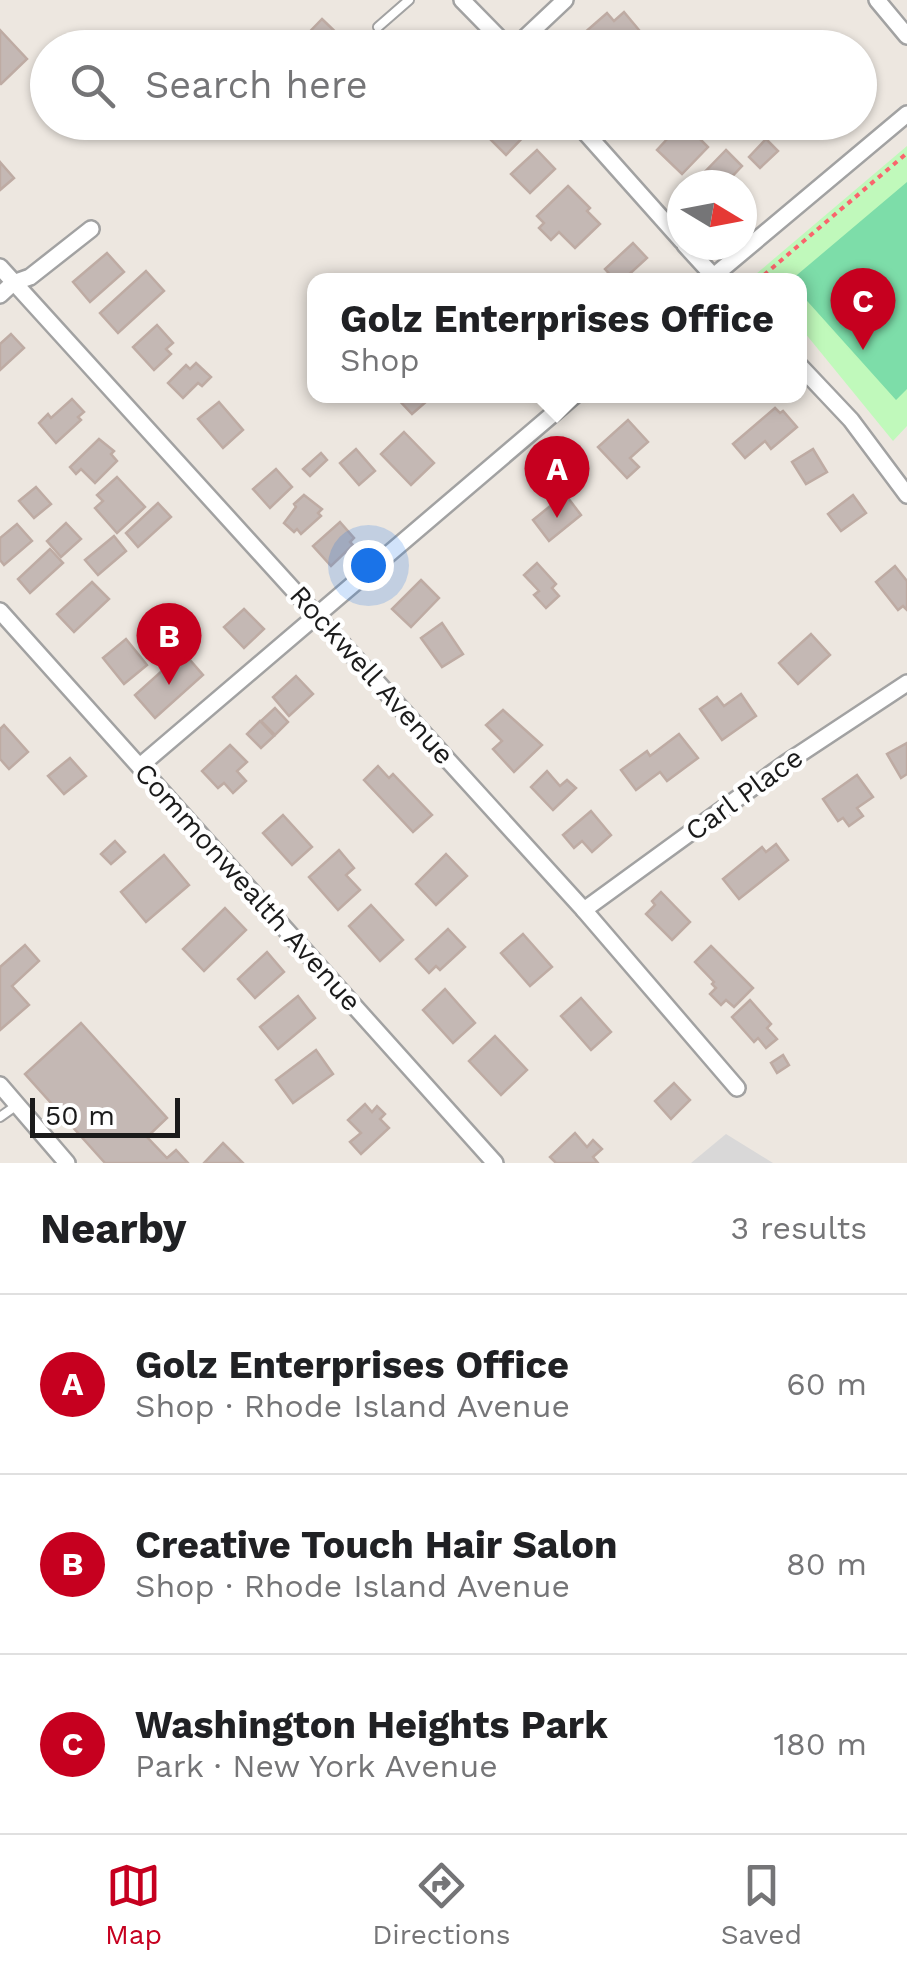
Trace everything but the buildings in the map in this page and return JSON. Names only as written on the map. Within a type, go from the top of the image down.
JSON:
[{"type":"street","points":[[462,0],[493,30]]},
{"type":"street","points":[[531,30],[565,0]]},
{"type":"street","points":[[877,0],[907,36]]},
{"type":"street","points":[[877,140],[907,114]]},
{"type":"street","points":[[592,140],[667,224]]},
{"type":"street","points":[[720,273],[876,140]]},
{"type":"street","points":[[0,295],[91,230]]},
{"type":"street","name":"Rockwell Avenue","points":[[0,267],[584,910],[738,1088]]},
{"type":"street","points":[[807,373],[852,420],[907,495]]},
{"type":"street","points":[[140,766],[566,403]]},
{"type":"street","name":"Commonwealth Avenue","points":[[0,611],[495,1163]]},
{"type":"street","name":"Carl Place","points":[[584,910],[786,763],[907,683]]},
{"type":"street","points":[[0,1084],[68,1163]]},
{"type":"lane","points":[[378,28],[409,0]]},
{"type":"lane","points":[[0,1117],[17,1104]]},
{"type":"path","points":[[767,273],[907,153]]},
{"type":"shaded area","points":[[726,1134],[773,1163],[691,1163]]},
{"type":"green space","points":[[907,146],[907,426],[893,441],[807,336],[807,273],[757,273]]},
{"type":"green space","points":[[907,182],[907,389],[896,400],[807,301],[807,273],[799,273]]},
{"type":"place","name":"Washington Heights Park","points":[[863,350]]},
{"type":"place","name":"Golz Enterprises Office","points":[[557,518]]},
{"type":"place","name":"Creative Touch Hair Salon","points":[[169,685]]}]
